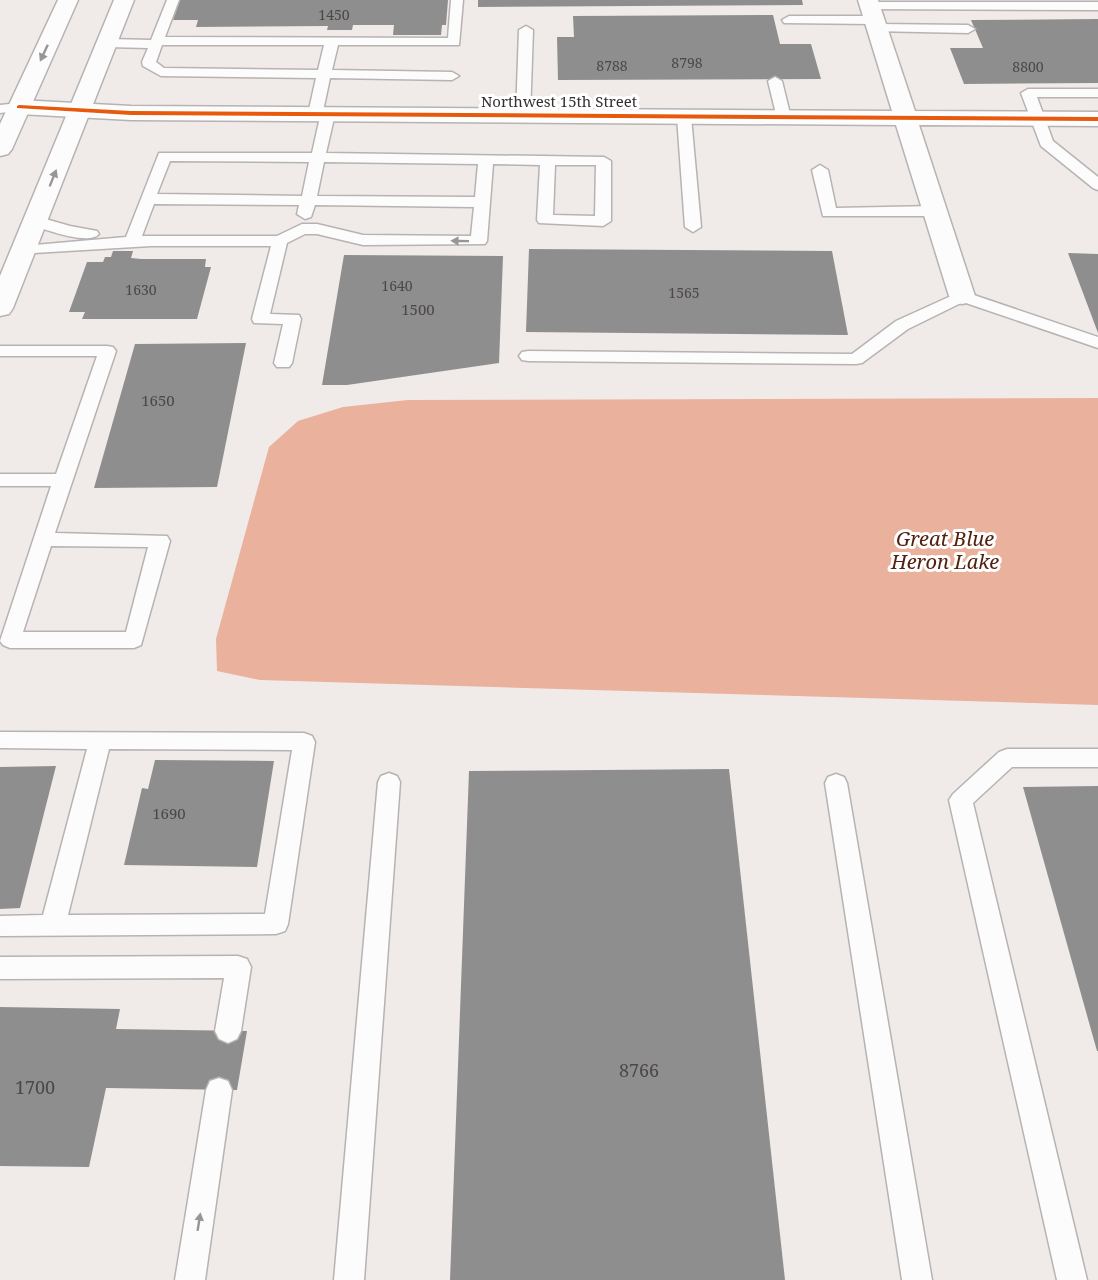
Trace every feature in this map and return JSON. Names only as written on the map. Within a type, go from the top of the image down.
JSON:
[{"type":"street","points":[[0,150],[10,108],[68,0]]},
{"type":"street","points":[[0,308],[124,0]]},
{"type":"street","points":[[872,14],[962,296]]},
{"type":"street","name":"Northwest 15th Street","points":[[10,108],[131,113],[1098,119]]},
{"type":"lane","points":[[172,0],[149,62],[150,66],[161,72],[452,76]]},
{"type":"lane","points":[[107,43],[454,42],[457,0]]},
{"type":"lane","points":[[789,20],[970,3],[1098,6]]},
{"type":"lane","points":[[872,14],[968,29]]},
{"type":"lane","points":[[523,116],[526,30]]},
{"type":"lane","points":[[302,229],[318,158],[324,76],[332,41]]},
{"type":"lane","points":[[775,81],[783,118]]},
{"type":"lane","points":[[1098,93],[1028,93],[1046,144],[1098,185]]},
{"type":"lane","points":[[684,117],[693,227]]},
{"type":"lane","points":[[134,240],[164,156],[486,159],[548,160],[604,161],[603,221],[545,220],[548,160]]},
{"type":"lane","points":[[23,251],[66,244],[134,240],[280,241],[302,229],[317,229],[363,240],[479,241],[486,159]]},
{"type":"lane","points":[[820,170],[830,213],[935,211]]},
{"type":"lane","points":[[148,199],[483,202]]},
{"type":"lane","points":[[35,221],[68,231],[134,240]]},
{"type":"lane","points":[[280,241],[260,319],[293,319],[283,363]]},
{"type":"lane","points":[[528,356],[856,359],[902,325],[962,296],[1098,344]]},
{"type":"lane","points":[[0,351],[107,351],[10,640],[134,640],[160,540],[44,539]]},
{"type":"lane","points":[[0,480],[63,480]]},
{"type":"lane","points":[[0,741],[304,742],[276,924],[0,926]]},
{"type":"lane","points":[[53,926],[100,741]]},
{"type":"lane","points":[[1072,1280],[961,800],[1007,758],[1098,758]]},
{"type":"lane","points":[[349,1280],[389,782]]},
{"type":"lane","points":[[836,783],[917,1280]]},
{"type":"lane","points":[[0,968],[238,967],[228,1031]]},
{"type":"lane","points":[[190,1280],[219,1089]]},
{"type":"water","name":"Great Blue Heron Lake","points":[[1098,398],[1098,705],[260,680],[217,671],[216,639],[269,447],[298,421],[343,407],[408,400]]},
{"type":"building","points":[[180,0],[448,0],[446,25],[442,25],[441,35],[393,35],[394,25],[353,25],[352,30],[327,30],[328,26],[196,27],[198,20],[173,20]]},
{"type":"building","points":[[478,0],[802,0],[803,5],[478,7]]},
{"type":"building","points":[[773,15],[780,44],[811,44],[821,79],[558,80],[557,37],[574,37],[573,16]]},
{"type":"building","points":[[1098,19],[1098,83],[964,84],[950,48],[983,48],[971,20]]},
{"type":"building","points":[[529,249],[832,251],[848,335],[526,332]]},
{"type":"building","points":[[113,251],[133,251],[131,258],[141,259],[206,259],[205,267],[211,267],[197,319],[82,319],[85,312],[69,312],[87,262],[103,262],[105,257],[111,257]]},
{"type":"building","points":[[1068,253],[1098,254],[1098,333]]},
{"type":"building","points":[[344,255],[503,256],[499,363],[347,385],[322,385]]},
{"type":"building","points":[[246,343],[217,487],[94,488],[135,344]]},
{"type":"building","points":[[155,760],[274,761],[257,867],[124,865],[142,788],[148,789]]},
{"type":"building","points":[[56,766],[20,908],[0,909],[0,767]]},
{"type":"building","points":[[729,769],[785,1280],[450,1280],[469,771]]},
{"type":"building","points":[[1098,786],[1098,1051],[1097,1051],[1023,787]]},
{"type":"building","points":[[0,1007],[120,1009],[116,1029],[247,1031],[237,1090],[106,1088],[89,1167],[0,1166]]},
{"type":"cycle path","points":[[19,107],[131,113],[1098,119]]}]
